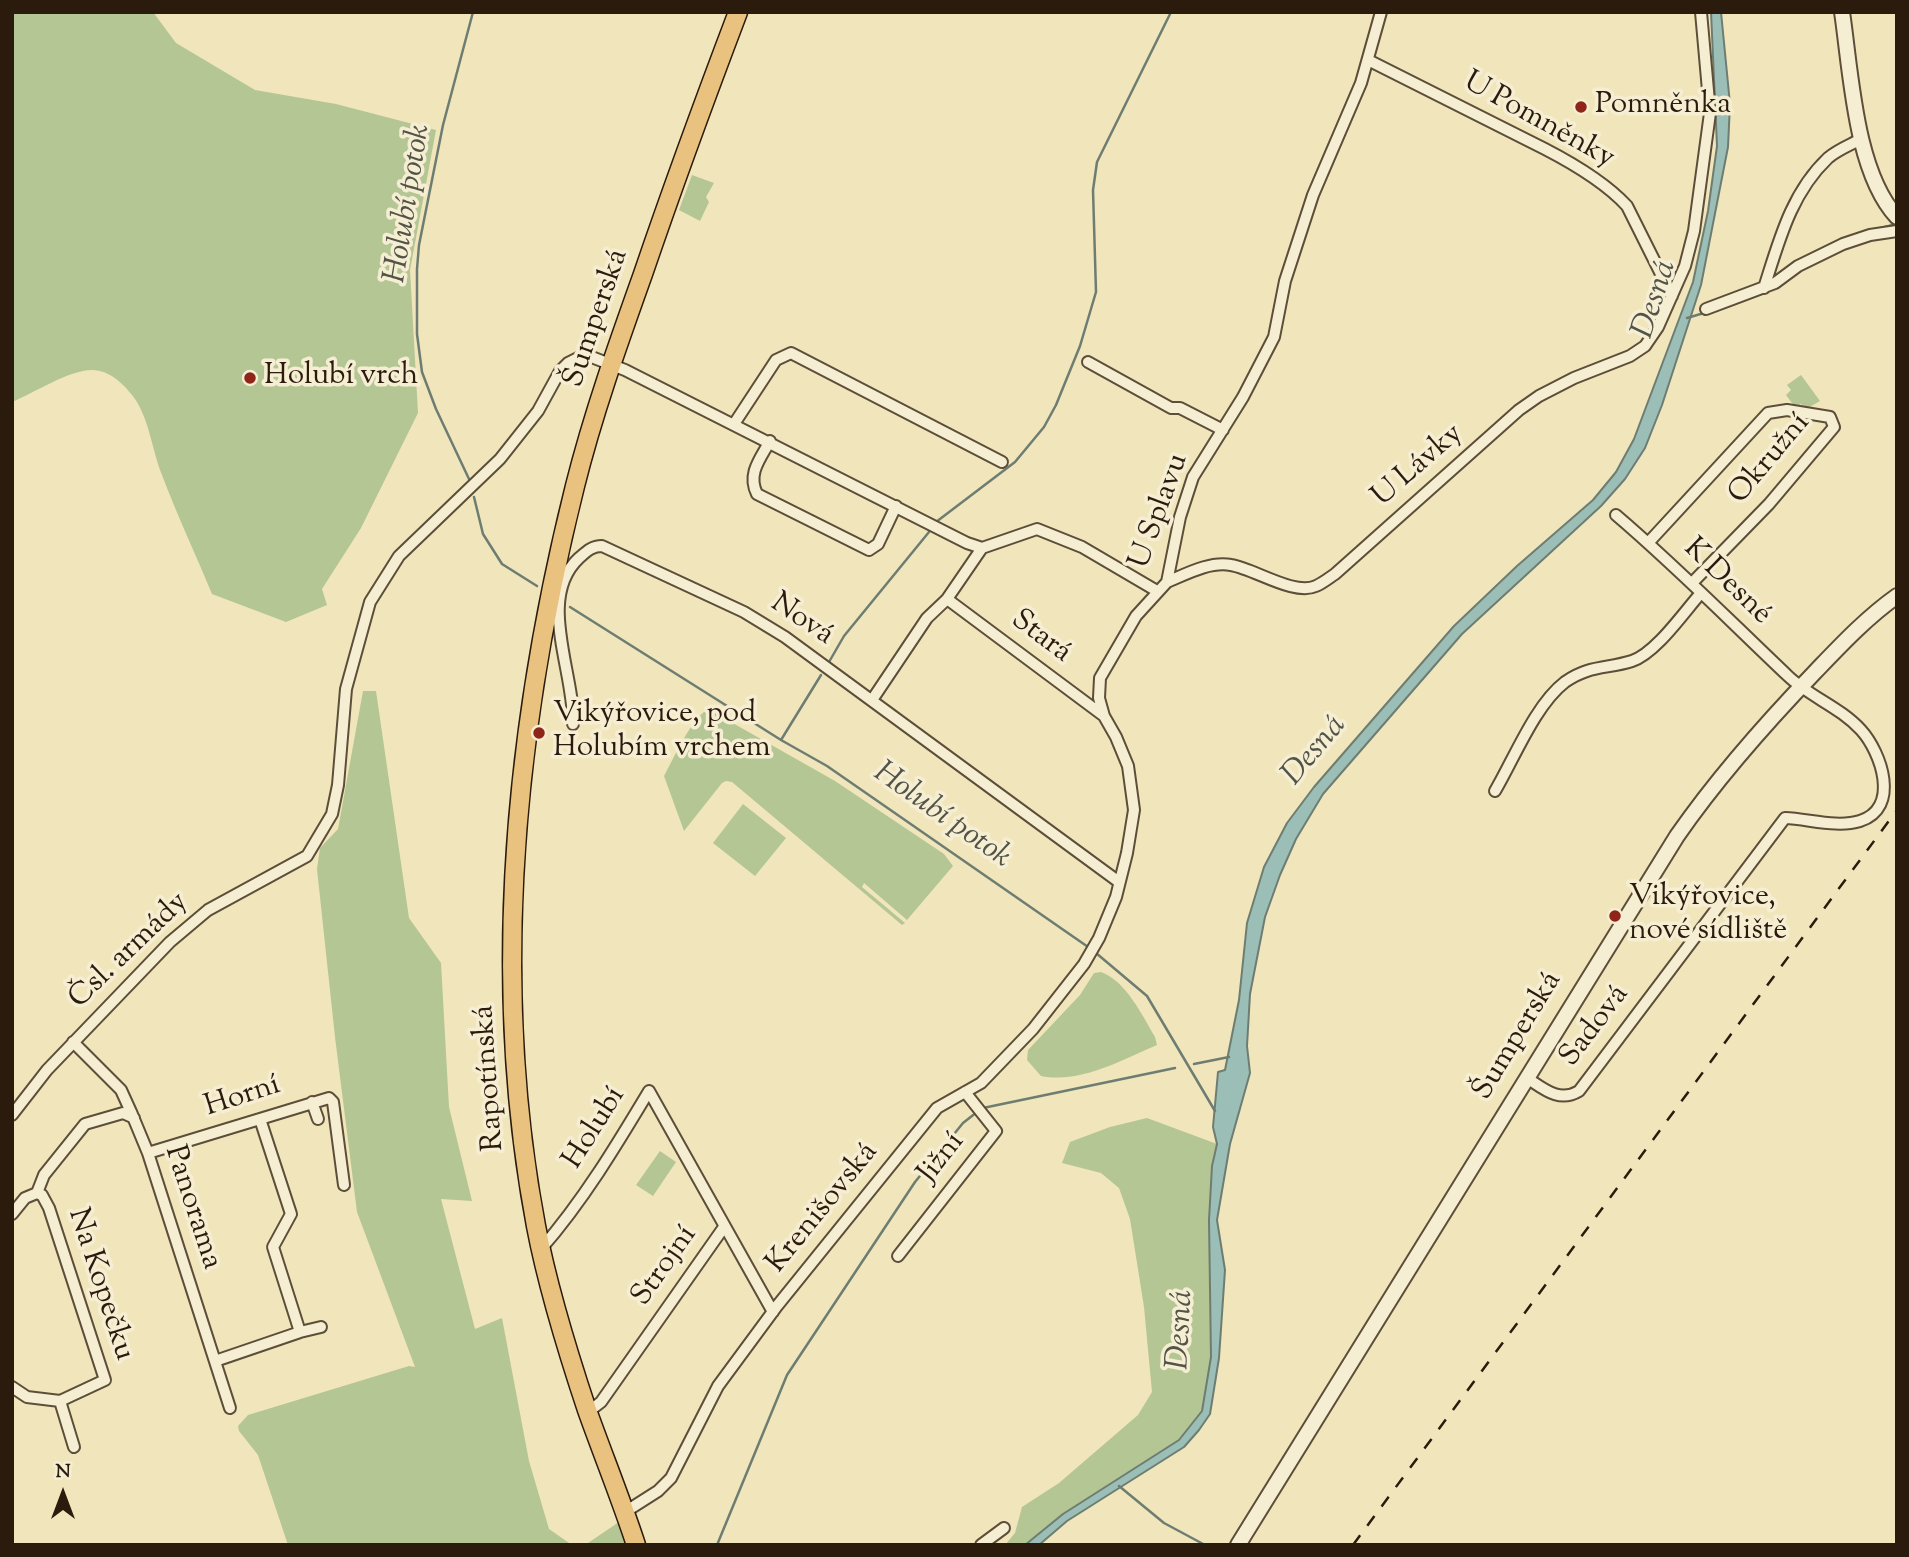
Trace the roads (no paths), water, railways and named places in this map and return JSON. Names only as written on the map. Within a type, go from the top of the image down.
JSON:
[{"type":"main road","name":"Šumperská","points":[[550,594],[576,484],[611,363],[738,12]]},
{"type":"main road","name":"Rapotínská","points":[[550,594],[523,771],[513,960],[518,1105],[541,1249],[564,1336],[636,1545]]},
{"type":"street","name":"U Splavu","points":[[1088,959],[1116,897],[1134,810],[1128,766],[1104,716],[1099,698],[1100,678],[1136,615],[1167,582],[1180,517],[1193,477],[1243,397],[1274,337],[1285,281],[1313,195],[1368,60],[1381,12]]},
{"type":"street","points":[[1672,296],[1685,266],[1695,231],[1710,113],[1701,12]]},
{"type":"street","points":[[1842,12],[1861,139],[1878,191],[1896,216]]},
{"type":"street","name":"U Pomněnky","points":[[1368,60],[1557,155],[1617,194],[1628,206],[1672,296]]},
{"type":"street","points":[[1769,286],[1785,222],[1805,183],[1830,156],[1861,139]]},
{"type":"street","points":[[1706,309],[1769,286],[1798,266],[1829,250],[1870,235],[1897,231]]},
{"type":"street","name":"U Lávky","points":[[1167,582],[1199,569],[1230,565],[1279,582],[1299,587],[1314,587],[1335,574],[1519,410],[1557,386],[1630,356],[1645,346],[1658,327],[1672,296]]},
{"type":"street","points":[[734,424],[776,360],[791,353],[1002,462]]},
{"type":"street","name":"Čsl. armády","points":[[12,1115],[47,1070],[170,942],[208,910],[307,856],[332,814],[338,785],[346,690],[370,602],[399,556],[500,459],[525,429],[562,368],[572,360],[584,357],[595,357],[611,363]]},
{"type":"street","name":"U Splavu","points":[[1088,362],[1171,408],[1180,408],[1223,430]]},
{"type":"street","points":[[611,363],[770,441],[967,543],[982,548]]},
{"type":"street","name":"Okružní","points":[[1648,543],[1768,413],[1787,410],[1830,417],[1834,427],[1769,504],[1692,583]]},
{"type":"street","points":[[770,441],[752,474],[757,494],[869,550],[878,544],[896,506]]},
{"type":"street","name":"K Desné","points":[[1616,515],[1801,687]]},
{"type":"street","points":[[872,700],[927,618],[947,599],[982,548],[1037,529],[1082,547],[1157,592]]},
{"type":"street","name":"Nová","points":[[573,724],[573,706],[558,620],[565,573],[594,546],[609,548],[744,612],[785,637],[1119,882]]},
{"type":"street","points":[[1495,792],[1541,710],[1564,683],[1588,669],[1634,660],[1648,652],[1701,593]]},
{"type":"street","name":"Šumperská","points":[[1238,1545],[1677,836],[1727,768],[1801,687],[1851,634],[1897,596]]},
{"type":"street","name":"Stará","points":[[947,599],[1104,716]]},
{"type":"street","name":"Sadová","points":[[1527,1078],[1555,1095],[1573,1094],[1582,1088],[1786,818],[1860,821],[1872,814],[1881,803],[1884,780],[1879,762],[1862,732],[1834,707],[1801,687]]},
{"type":"street","name":"Krenišovská","points":[[625,1512],[659,1491],[671,1478],[718,1386],[773,1312],[937,1108],[981,1083],[1033,1029],[1088,959]]},
{"type":"street","name":"Panorama","points":[[73,1042],[121,1090],[134,1118],[148,1153],[230,1408]]},
{"type":"street","name":"Holubí","points":[[541,1249],[564,1223],[649,1091],[724,1227]]},
{"type":"street","name":"Jižní","points":[[898,1256],[996,1131],[965,1092]]},
{"type":"street","name":"Horní","points":[[148,1153],[329,1098],[333,1102],[344,1185]]},
{"type":"street","name":"Horní","points":[[312,1102],[318,1119]]},
{"type":"street","name":"Na Kopečku","points":[[12,1214],[25,1198],[37,1193],[44,1175],[85,1124],[123,1113],[134,1118]]},
{"type":"street","points":[[260,1119],[291,1214],[273,1247],[300,1332]]},
{"type":"street","name":"Na Kopečku","points":[[37,1193],[42,1195],[49,1208],[105,1380],[60,1401]]},
{"type":"street","name":"Strojní","points":[[588,1412],[601,1402],[724,1227],[773,1312]]},
{"type":"street","points":[[215,1360],[321,1326]]},
{"type":"street","points":[[12,1387],[27,1397],[60,1401],[74,1447]]},
{"type":"street","points":[[981,1545],[1004,1528]]},
{"type":"water","points":[[1711,12],[1721,12],[1730,104],[1728,147],[1701,285],[1662,405],[1645,448],[1625,479],[1601,506],[1462,634],[1323,794],[1296,839],[1265,917],[1250,994],[1247,1046],[1250,1073],[1230,1144],[1217,1220],[1225,1270],[1219,1358],[1210,1414],[1184,1447],[1067,1521],[1039,1545],[1025,1545],[1063,1514],[1179,1440],[1202,1411],[1211,1357],[1209,1220],[1212,1166],[1217,1144],[1213,1127],[1218,1072],[1225,1070],[1239,1000],[1247,923],[1264,867],[1287,823],[1314,787],[1454,626],[1517,566],[1593,500],[1616,472],[1634,439],[1693,282],[1708,211],[1717,146]]},
{"type":"waterway","name":"Holubí potok","points":[[469,479],[422,372],[417,334],[417,269],[419,245],[443,125],[473,12]]},
{"type":"waterway","points":[[936,522],[1015,462],[1044,427],[1056,405],[1080,346],[1096,292],[1093,190],[1097,162],[1171,12]]},
{"type":"waterway","points":[[1876,229],[1897,224]]},
{"type":"waterway","points":[[1846,238],[1860,233]]},
{"type":"waterway","points":[[1805,257],[1833,243]]},
{"type":"waterway","points":[[1724,308],[1767,292]]},
{"type":"waterway","name":"Desná","points":[[1687,318],[1704,313]]},
{"type":"waterway","name":"Holubí potok","points":[[474,497],[483,534],[502,564],[537,586]]},
{"type":"waterway","points":[[829,662],[844,636],[929,532]]},
{"type":"waterway","name":"Holubí potok","points":[[570,607],[827,766],[1091,949]]},
{"type":"waterway","points":[[781,740],[821,675]]},
{"type":"waterway","name":"Holubí potok","points":[[1096,953],[1147,996],[1215,1111]]},
{"type":"waterway","points":[[1194,1064],[1229,1057]]},
{"type":"waterway","points":[[983,1108],[1175,1068]]},
{"type":"waterway","points":[[717,1545],[787,1375],[915,1182],[963,1123],[977,1112]]},
{"type":"waterway","points":[[1119,1486],[1164,1523],[1205,1545]]},
{"type":"railway","points":[[1353,1545],[1897,810]]},
{"type":"place","name":"Pomněnka","points":[[1581,107]]},
{"type":"place","name":"Holubí vrch","points":[[250,378]]},
{"type":"place","name":"Vikýřovice, pod Holubím vrchem","points":[[539,733]]},
{"type":"place","name":"Vikýřovice, nové sídliště","points":[[1615,916]]}]
